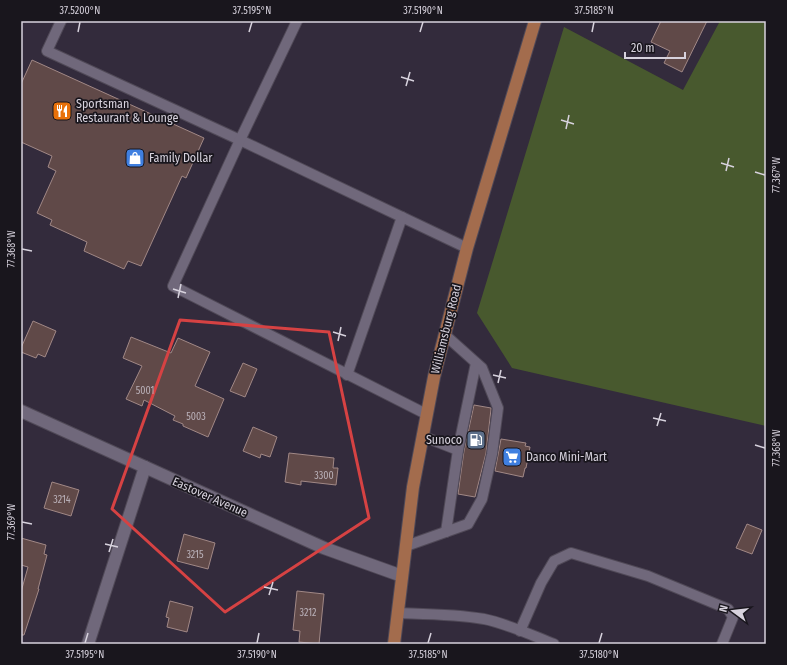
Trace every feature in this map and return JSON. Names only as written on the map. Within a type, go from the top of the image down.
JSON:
[{"type":"main road","name":"Williamsburg Road","points":[[394,644],[413,487],[426,414],[444,334],[467,248],[535,21]]},
{"type":"street","name":"Eastover Avenue","points":[[21,411],[324,548],[402,576]]},
{"type":"street","points":[[88,644],[145,467]]},
{"type":"lane","points":[[61,21],[47,51],[240,140],[467,248]]},
{"type":"lane","points":[[297,21],[173,286],[426,414]]},
{"type":"lane","points":[[347,375],[402,217]]},
{"type":"lane","points":[[406,546],[468,524],[482,500],[492,454],[498,408],[482,368],[444,334]]},
{"type":"lane","points":[[446,532],[458,450],[476,363]]},
{"type":"lane","points":[[422,436],[458,450]]},
{"type":"lane","points":[[520,631],[541,583],[554,561],[571,553],[648,576],[728,609],[733,617],[722,644]]},
{"type":"lane","points":[[397,613],[445,614],[485,620],[554,644]]},
{"type":"highlighted area","points":[[180,320],[329,332],[369,518],[225,612],[112,509]]},
{"type":"green space","points":[[720,21],[766,21],[766,426],[512,368],[477,313],[564,27],[683,90]]},
{"type":"building","points":[[661,21],[707,21],[682,72],[664,63],[670,51],[651,42]]},
{"type":"building","points":[[32,60],[204,138],[186,178],[182,176],[141,266],[128,261],[124,269],[84,251],[87,242],[50,225],[52,220],[37,213],[56,171],[48,167],[52,156],[21,142],[21,84]]},
{"type":"building","points":[[33,321],[56,331],[45,357],[38,354],[36,358],[21,352],[21,348]]},
{"type":"building","points":[[131,337],[171,353],[178,338],[210,352],[195,386],[224,399],[208,437],[183,426],[183,424],[173,420],[175,416],[144,400],[142,406],[126,399],[142,366],[123,358]]},
{"type":"building","points":[[243,363],[257,369],[245,397],[230,391]]},
{"type":"building","name":"Sunoco","points":[[474,405],[491,408],[486,453],[475,497],[458,494],[464,451]]},
{"type":"building","points":[[253,427],[277,437],[270,457],[261,454],[260,458],[243,451]]},
{"type":"building","name":"Danco Mini-Mart","points":[[501,439],[526,443],[525,446],[530,447],[523,477],[495,471]]},
{"type":"building","points":[[289,453],[334,458],[333,468],[338,468],[336,485],[301,481],[301,485],[285,482]]},
{"type":"building","points":[[52,482],[79,490],[71,516],[44,508]]},
{"type":"building","points":[[747,524],[762,530],[752,554],[736,548]]},
{"type":"building","points":[[184,534],[215,543],[208,569],[177,561]]},
{"type":"building","points":[[21,538],[46,545],[44,554],[47,555],[39,589],[24,635],[21,635],[21,592],[28,567],[21,565]]},
{"type":"building","points":[[297,591],[324,594],[319,644],[299,642],[300,631],[293,630]]},
{"type":"building","points":[[170,601],[193,607],[187,632],[167,627],[169,618],[166,617]]},
{"type":"place","name":"Sportsman Restaurant & Lounge","points":[[62,111]]},
{"type":"place","name":"Family Dollar","points":[[135,158]]},
{"type":"place","name":"Sunoco","points":[[476,440]]},
{"type":"place","name":"Danco Mini-Mart","points":[[512,457]]}]
